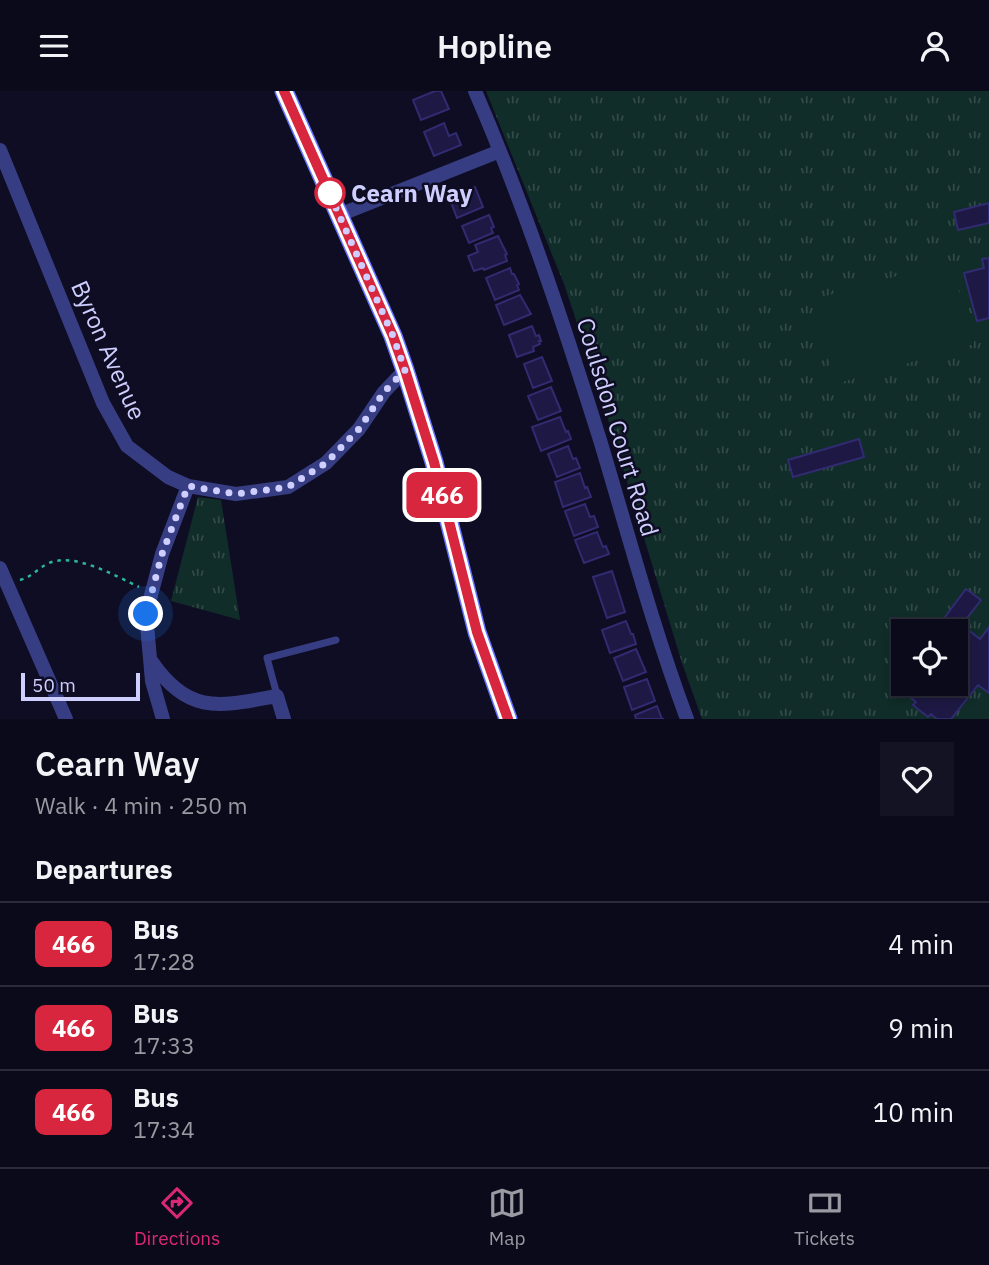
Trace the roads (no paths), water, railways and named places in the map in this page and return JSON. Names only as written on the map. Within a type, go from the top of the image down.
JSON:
[{"type":"main road","points":[[284,91],[393,336],[434,462],[477,632],[508,719]]},
{"type":"street","points":[[339,215],[500,151],[475,91]]},
{"type":"street","name":"Byron Avenue","points":[[0,149],[103,403],[127,446],[168,477],[188,486],[236,494],[288,487],[326,463],[359,429],[384,392],[405,370]]},
{"type":"street","name":"Coulsdon Court Road","points":[[500,151],[551,287],[600,440],[668,670],[687,719]]},
{"type":"street","points":[[163,719],[152,681],[146,614],[162,554],[188,486]]},
{"type":"street","points":[[0,568],[3,585],[66,719]]},
{"type":"street","points":[[150,659],[164,679],[204,704],[228,705],[278,696],[284,719]]},
{"type":"lane","points":[[278,696],[267,658],[336,640]]},
{"type":"place","name":"Cearn Way","points":[[330,193]]}]
